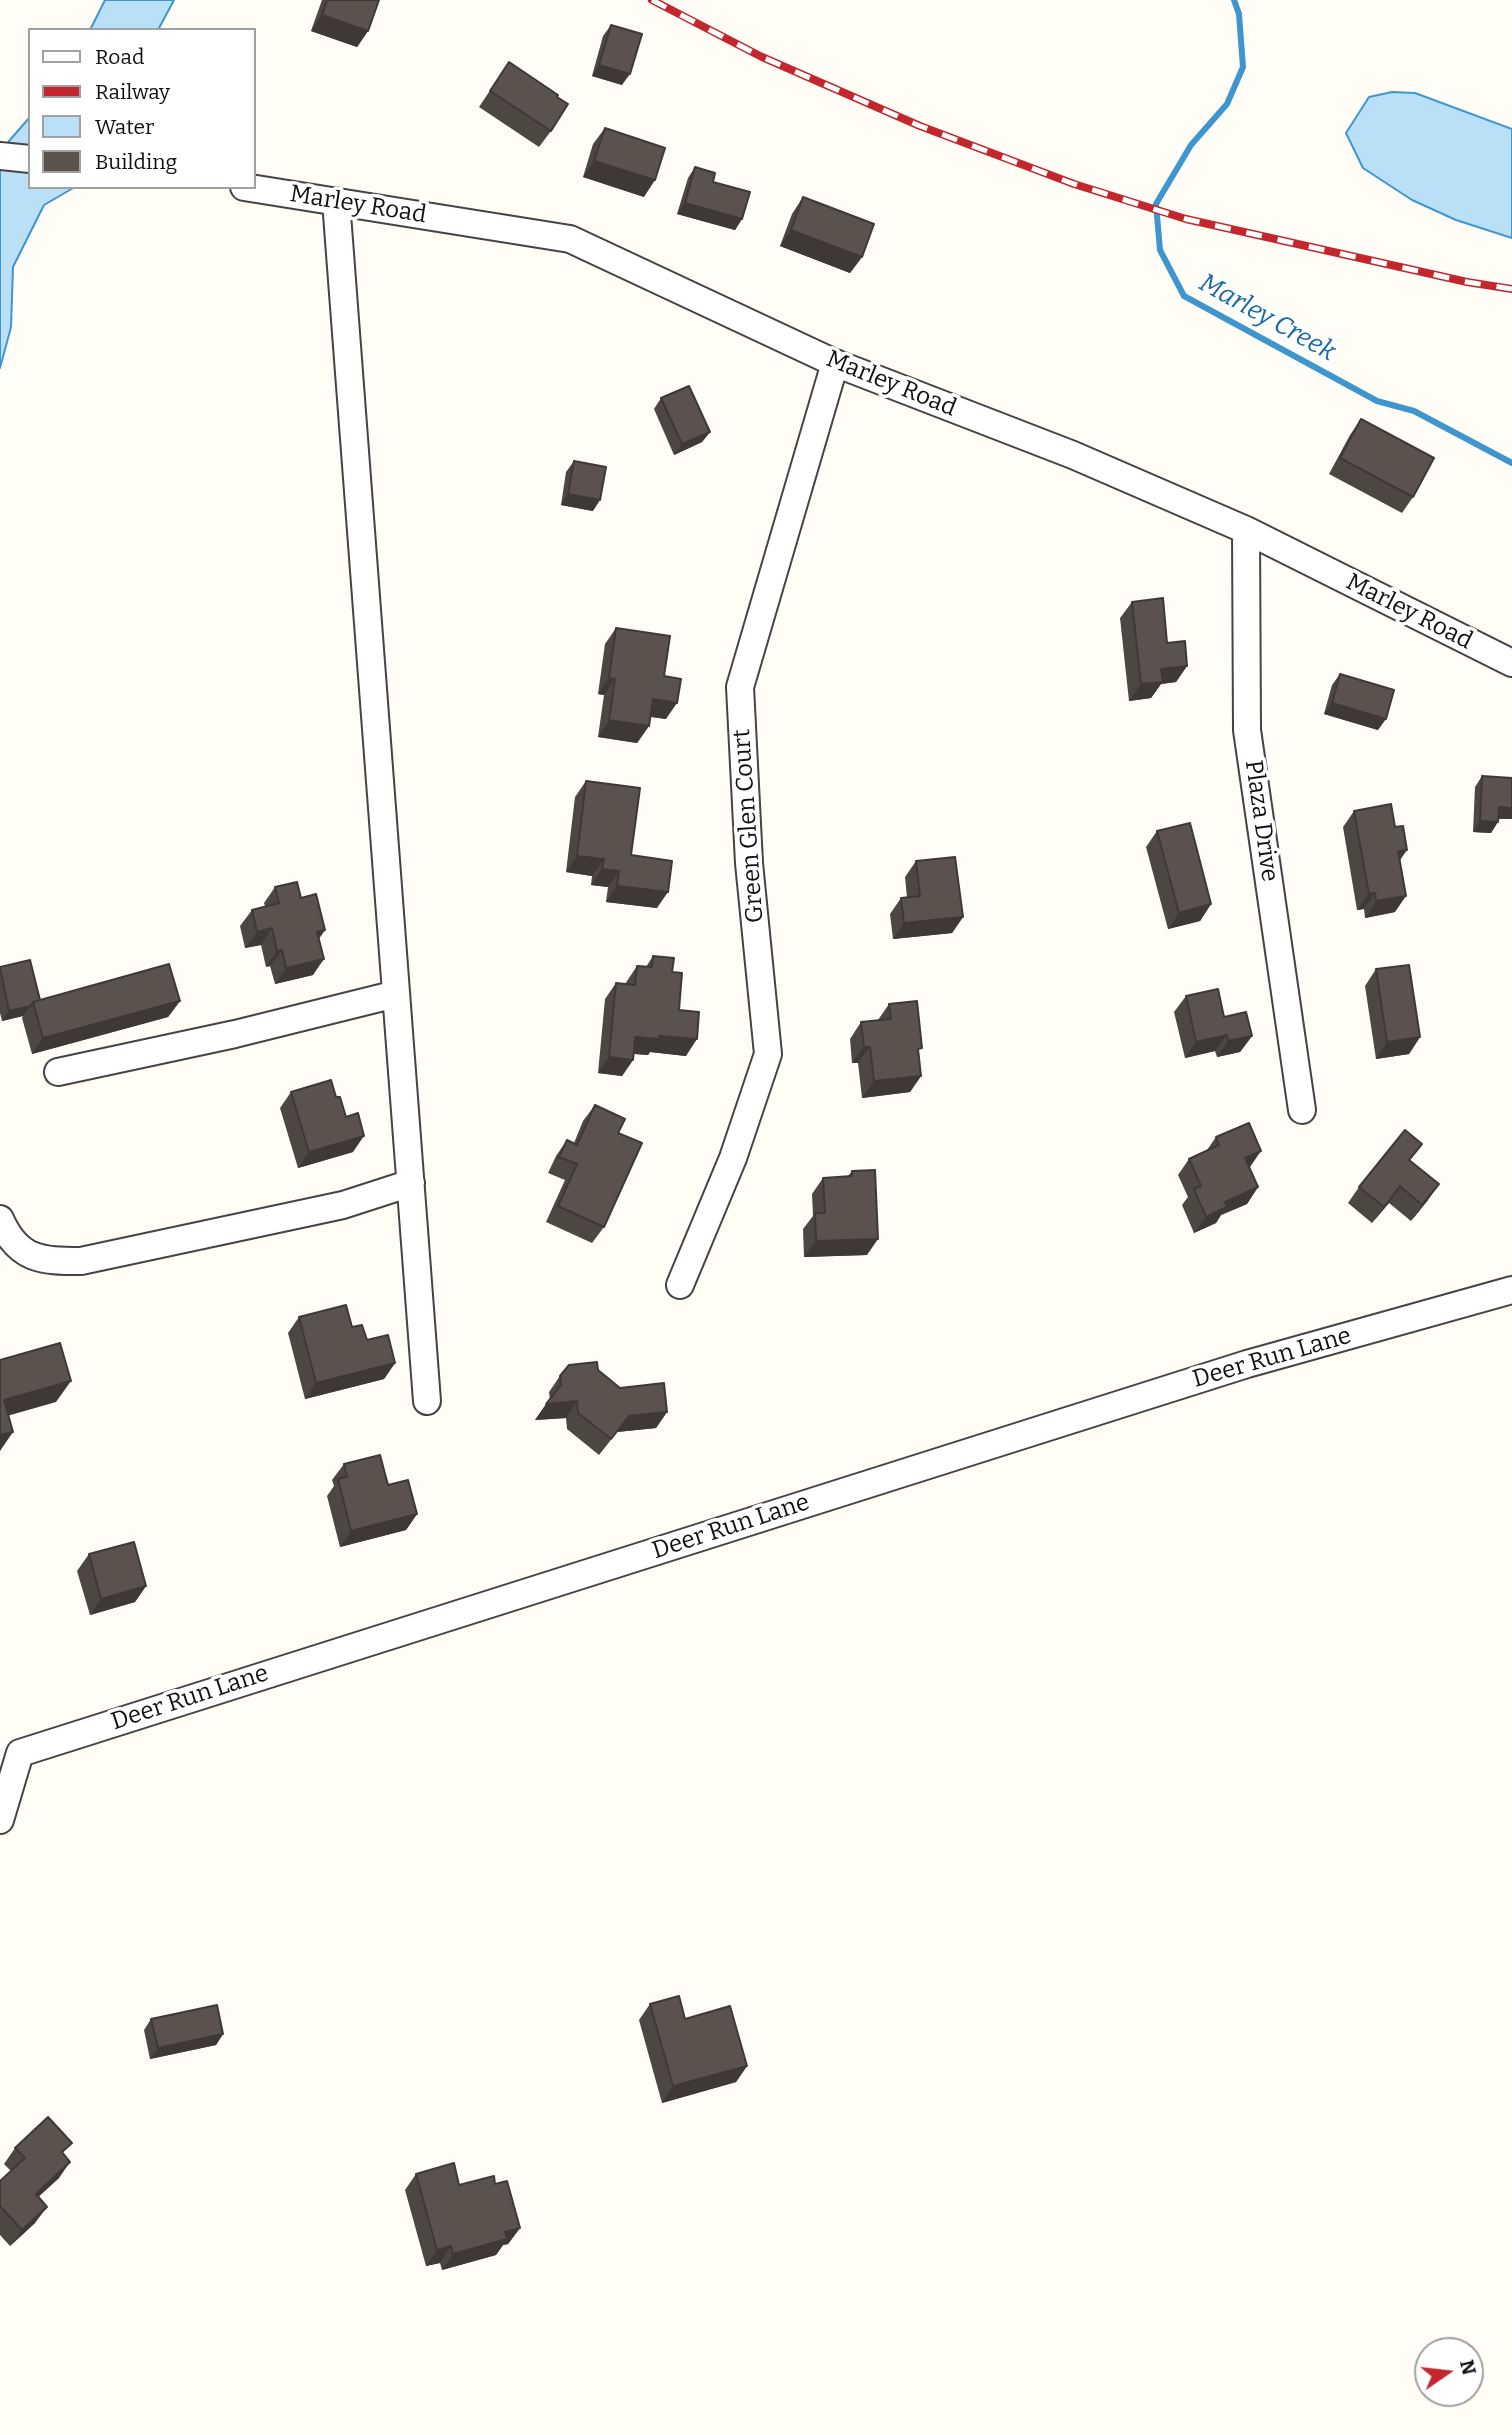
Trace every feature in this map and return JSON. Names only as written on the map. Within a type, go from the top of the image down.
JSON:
[{"type":"street","points":[[0,156],[28,159]]},
{"type":"street","name":"Marley Road","points":[[256,189],[570,239],[835,363],[1073,455],[1246,530],[1512,663]]},
{"type":"street","points":[[336,201],[427,1401]]},
{"type":"street","name":"Green Glen Court","points":[[680,1285],[733,1158],[768,1054],[749,863],[740,687],[835,363]]},
{"type":"street","name":"Plaza Drive","points":[[1246,530],[1247,730],[1302,1110]]},
{"type":"street","points":[[58,1072],[235,1034],[396,994]]},
{"type":"street","points":[[0,1219],[19,1250],[47,1261],[81,1261],[343,1205],[411,1182]]},
{"type":"street","name":"Deer Run Lane","points":[[0,1820],[20,1753],[1247,1364],[1512,1290]]},
{"type":"water","points":[[105,0],[174,0],[159,28],[91,28]]},
{"type":"water","points":[[1392,92],[1415,93],[1512,129],[1512,238],[1456,220],[1412,200],[1363,168],[1346,133],[1369,97]]},
{"type":"water","points":[[28,119],[28,189],[72,189],[44,205],[13,267],[11,327],[0,368],[0,163],[9,141]]},
{"type":"building","points":[[327,0],[379,0],[368,31],[322,15]]},
{"type":"building","points":[[611,25],[642,34],[630,74],[599,65]]},
{"type":"building","points":[[509,62],[568,104],[551,131],[490,91]]},
{"type":"building","points":[[605,128],[665,148],[655,180],[594,161]]},
{"type":"building","points":[[695,167],[715,173],[713,182],[750,192],[742,219],[685,203]]},
{"type":"building","points":[[803,197],[874,224],[862,257],[791,230]]},
{"type":"building","points":[[689,386],[710,432],[682,444],[661,398]]},
{"type":"building","points":[[1361,419],[1434,458],[1413,497],[1340,458]]},
{"type":"building","points":[[574,461],[606,467],[600,500],[568,494]]},
{"type":"building","points":[[1163,598],[1167,643],[1185,641],[1187,666],[1161,669],[1163,682],[1141,684],[1132,602]]},
{"type":"building","points":[[616,628],[670,636],[664,676],[681,679],[677,703],[653,699],[649,726],[609,720],[615,679],[609,678]]},
{"type":"building","points":[[1340,674],[1394,690],[1386,719],[1332,703]]},
{"type":"building","points":[[1482,776],[1512,778],[1512,808],[1499,807],[1498,822],[1480,821]]},
{"type":"building","points":[[586,781],[640,788],[631,855],[672,861],[668,892],[617,886],[619,871],[602,869],[604,859],[577,856]]},
{"type":"building","points":[[1391,804],[1395,827],[1403,826],[1407,850],[1398,851],[1406,896],[1376,901],[1375,893],[1369,894],[1354,811]]},
{"type":"building","points":[[1190,823],[1211,904],[1179,913],[1157,831]]},
{"type":"building","points":[[955,857],[963,917],[904,923],[901,898],[920,896],[916,861]]},
{"type":"building","points":[[297,882],[301,898],[316,894],[325,930],[317,932],[324,959],[286,968],[282,950],[277,951],[272,928],[257,932],[252,910],[279,903],[275,887]]},
{"type":"building","points":[[653,956],[674,958],[672,972],[682,973],[679,1010],[699,1012],[697,1039],[635,1037],[633,1060],[609,1057],[616,983],[635,985],[637,966],[652,967]]},
{"type":"building","points":[[30,960],[40,1000],[33,1002],[31,1006],[9,1011],[0,967]]},
{"type":"building","points":[[169,964],[180,1001],[43,1038],[33,1002]]},
{"type":"building","points":[[1409,965],[1420,1037],[1387,1042],[1376,969]]},
{"type":"building","points":[[1218,989],[1224,1017],[1246,1012],[1252,1036],[1228,1041],[1227,1035],[1196,1042],[1186,996]]},
{"type":"building","points":[[917,1001],[922,1048],[918,1049],[921,1076],[874,1081],[870,1047],[864,1047],[861,1022],[891,1019],[889,1004]]},
{"type":"building","points":[[331,1080],[346,1117],[358,1113],[364,1136],[309,1152],[291,1092]]},
{"type":"building","points":[[595,1105],[625,1119],[618,1133],[642,1143],[604,1227],[558,1206],[577,1164],[559,1157],[567,1140],[577,1145]]},
{"type":"building","points":[[1249,1123],[1261,1151],[1245,1158],[1258,1187],[1225,1202],[1227,1207],[1206,1217],[1194,1189],[1201,1186],[1189,1159],[1219,1145],[1216,1137]]},
{"type":"building","points":[[1405,1130],[1422,1144],[1409,1160],[1439,1184],[1422,1205],[1400,1186],[1384,1207],[1359,1187]]},
{"type":"building","points":[[875,1170],[878,1239],[816,1241],[815,1213],[825,1213],[823,1178],[852,1176],[852,1171]]},
{"type":"building","points":[[346,1305],[352,1327],[362,1325],[367,1340],[388,1335],[395,1363],[316,1383],[299,1317]]},
{"type":"building","points":[[60,1343],[71,1381],[4,1400],[13,1432],[0,1435],[0,1360]]},
{"type":"building","points":[[597,1362],[598,1370],[620,1388],[664,1383],[667,1412],[629,1416],[611,1439],[578,1413],[577,1401],[546,1404],[561,1385],[560,1376],[569,1365]]},
{"type":"building","points":[[380,1455],[388,1485],[408,1480],[417,1514],[351,1531],[338,1479],[347,1477],[344,1464]]},
{"type":"building","points":[[134,1542],[146,1586],[101,1599],[89,1554]]},
{"type":"building","points":[[679,1996],[685,2019],[730,2006],[747,2066],[673,2086],[650,2004]]},
{"type":"building","points":[[217,2005],[223,2034],[158,2048],[151,2019]]},
{"type":"building","points":[[48,2117],[72,2143],[62,2152],[70,2162],[36,2194],[47,2207],[22,2230],[0,2206],[0,2181],[25,2158],[15,2148]]},
{"type":"building","points":[[454,2163],[459,2185],[494,2176],[495,2184],[507,2181],[520,2228],[505,2232],[507,2239],[453,2254],[451,2246],[437,2250],[416,2174]]},
{"type":"waterway","name":"Marley Creek","points":[[1234,0],[1239,14],[1243,67],[1227,104],[1191,145],[1156,204],[1160,250],[1184,296],[1377,401],[1414,411],[1512,463]]},
{"type":"railway","points":[[652,0],[762,57],[920,126],[1074,184],[1186,219],[1467,282],[1512,289]]}]
